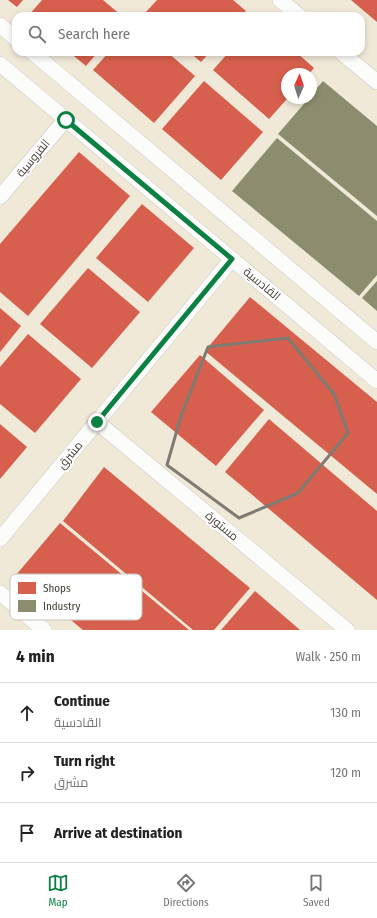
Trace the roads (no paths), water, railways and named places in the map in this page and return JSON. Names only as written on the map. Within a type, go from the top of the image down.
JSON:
[{"type":"street","points":[[280,0],[294,12]]},
{"type":"street","points":[[0,25],[12,36]]},
{"type":"street","points":[[37,56],[377,342]]},
{"type":"street","points":[[346,56],[377,82]]},
{"type":"street","name":"القادسية","points":[[0,64],[377,381]]},
{"type":"street","name":"الفروسية","points":[[0,198],[66,120]]},
{"type":"street","name":"مشرق","points":[[0,539],[232,259]]},
{"type":"street","name":"مستورة","points":[[97,422],[347,630]]},
{"type":"street","points":[[0,593],[10,601]]},
{"type":"street","points":[[32,620],[44,630]]}]
